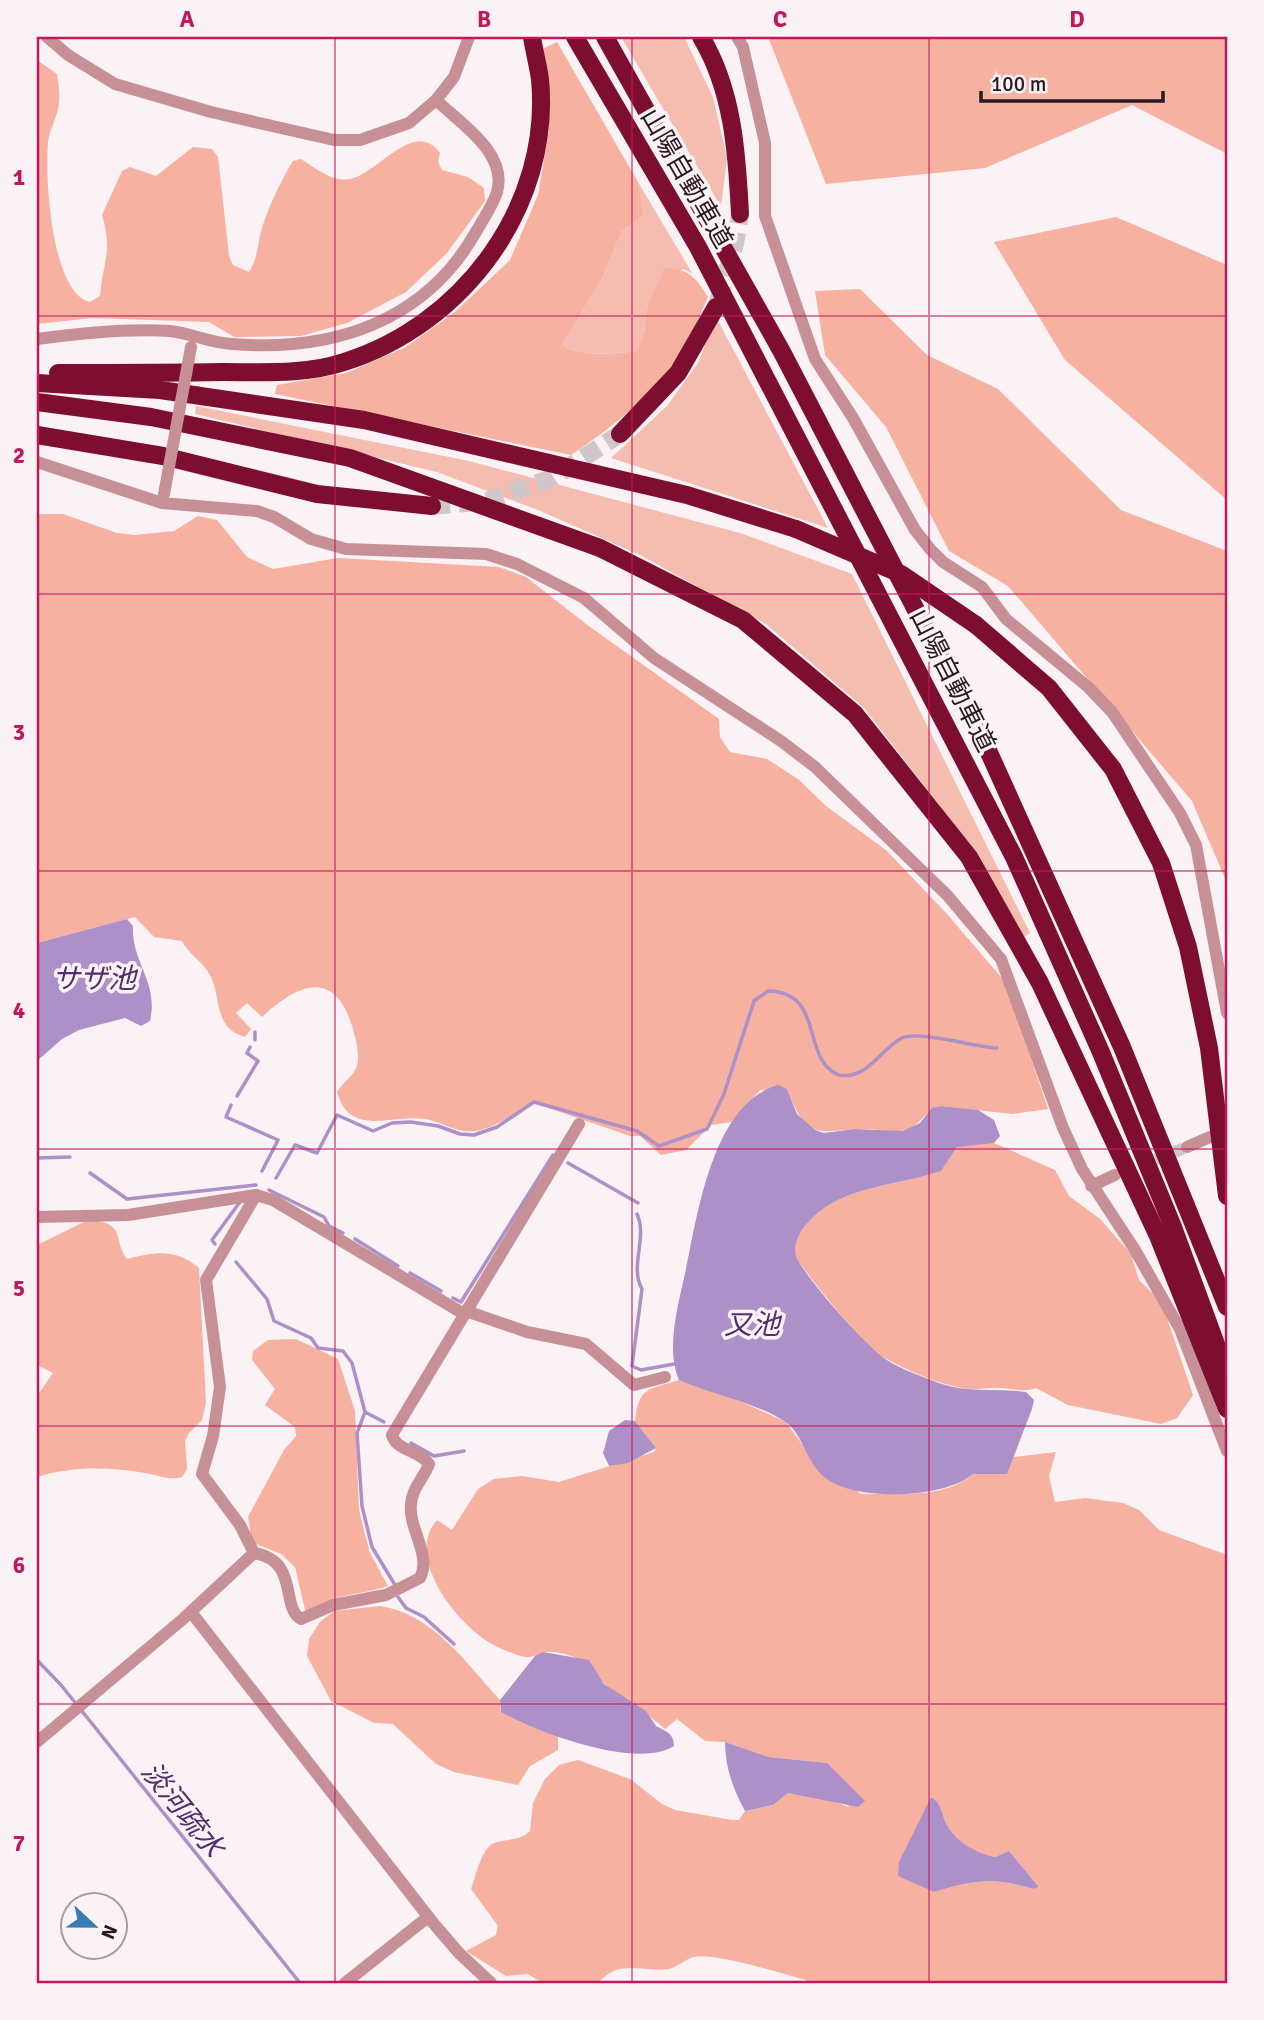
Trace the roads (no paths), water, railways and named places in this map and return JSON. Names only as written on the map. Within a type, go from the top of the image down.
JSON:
[{"type":"highway","points":[[37,373],[293,372],[343,363],[387,345],[436,314],[471,282],[504,238],[526,189],[537,142],[540,80],[532,37]]},
{"type":"highway","name":"山陽自動車道","points":[[575,37],[698,247],[1014,857],[1142,1151],[1227,1374]]},
{"type":"highway","name":"山陽自動車道","points":[[605,37],[782,352],[982,737],[1122,1047],[1227,1307]]},
{"type":"highway","points":[[701,37],[722,82],[737,150],[740,214]]},
{"type":"highway","points":[[620,434],[678,373],[716,307]]},
{"type":"highway","points":[[37,383],[172,391],[364,420],[687,495],[796,529],[901,574],[976,625],[1049,688],[1114,769],[1161,863],[1188,947],[1209,1048],[1227,1196]]},
{"type":"highway","points":[[37,402],[151,417],[350,458],[600,548],[743,620],[855,714],[969,857],[1040,984],[1158,1236],[1227,1409]]},
{"type":"highway","points":[[37,435],[163,456],[317,494],[432,506]]},
{"type":"street","points":[[47,37],[68,55],[115,84],[211,112],[334,139],[360,140],[409,122],[436,100],[454,77],[469,37]]},
{"type":"street","points":[[737,37],[743,47],[765,143],[765,216],[815,359],[853,418],[915,530],[930,549],[982,587],[1006,619],[1088,687],[1112,712],[1180,813],[1196,845],[1227,1013]]},
{"type":"street","points":[[37,339],[82,333],[172,331],[191,342],[311,344],[375,325],[432,288],[460,260],[497,194],[500,178],[492,154],[436,100]]},
{"type":"street","points":[[163,499],[191,342]]},
{"type":"street","points":[[37,462],[163,499],[257,511],[274,517],[312,539],[346,549],[486,554],[517,564],[584,598],[653,657],[781,741],[852,801],[947,895],[1001,959],[1063,1128],[1091,1186],[1135,1250],[1180,1329],[1227,1451]]},
{"type":"street","points":[[256,1195],[206,1280],[220,1387],[214,1436],[202,1474],[240,1525],[254,1553],[269,1558],[280,1568],[296,1616],[301,1619],[333,1605],[386,1595],[420,1578],[422,1557],[411,1521],[411,1503],[429,1464],[423,1457],[395,1443],[391,1435],[579,1124]]},
{"type":"street","points":[[1187,1147],[1210,1137]]},
{"type":"street","points":[[1091,1186],[1115,1175]]},
{"type":"street","points":[[37,1217],[128,1215],[256,1195],[272,1200],[465,1313],[527,1332],[586,1344],[634,1385],[665,1377]]},
{"type":"street","points":[[37,1742],[191,1612],[254,1553]]},
{"type":"street","points":[[191,1612],[428,1917],[458,1953],[491,1983]]},
{"type":"street","points":[[345,1983],[428,1917]]},
{"type":"water","name":"サザ池","points":[[127,919],[133,926],[136,951],[151,995],[150,1021],[141,1026],[125,1018],[79,1030],[62,1039],[37,1061],[37,943]]},
{"type":"water","name":"又池","points":[[778,1085],[787,1089],[797,1114],[815,1130],[824,1133],[855,1129],[903,1131],[920,1123],[932,1108],[941,1106],[978,1110],[994,1120],[1000,1136],[994,1143],[957,1147],[941,1171],[868,1189],[834,1202],[805,1226],[795,1252],[810,1279],[885,1359],[917,1375],[952,1387],[1026,1392],[1034,1400],[1007,1474],[973,1474],[941,1489],[920,1493],[852,1490],[821,1474],[795,1432],[784,1421],[759,1408],[679,1380],[673,1354],[677,1310],[696,1219],[712,1162],[723,1136],[738,1113],[756,1096]]},
{"type":"water","points":[[625,1420],[635,1421],[656,1448],[628,1463],[609,1466],[603,1453],[609,1431]]},
{"type":"water","points":[[543,1652],[589,1660],[604,1684],[646,1711],[656,1726],[671,1735],[674,1746],[657,1752],[636,1754],[612,1751],[562,1738],[501,1712],[500,1700],[535,1656]]},
{"type":"water","points":[[725,1742],[769,1757],[827,1763],[865,1801],[858,1807],[788,1793],[773,1805],[745,1811],[730,1778]]},
{"type":"water","points":[[931,1797],[939,1804],[948,1828],[959,1840],[973,1849],[995,1857],[1009,1851],[1039,1887],[1034,1889],[1007,1883],[984,1882],[934,1892],[898,1876],[899,1862]]},
{"type":"waterway","points":[[276,1178],[295,1145],[317,1153],[337,1115],[373,1131],[392,1123],[411,1122],[474,1135],[497,1127],[534,1102],[637,1131],[659,1146],[707,1129],[724,1094],[754,1001],[768,991],[786,994],[798,1002],[806,1014],[820,1056],[827,1067],[839,1075],[849,1075],[866,1069],[894,1043],[910,1036],[933,1037],[997,1048]]},
{"type":"waterway","points":[[255,1032],[255,1040]]},
{"type":"waterway","points":[[237,1096],[258,1061],[247,1053],[250,1047]]},
{"type":"waterway","points":[[231,1105],[226,1117],[278,1140],[262,1171]]},
{"type":"waterway","points":[[453,1298],[461,1302],[553,1155]]},
{"type":"waterway","points":[[37,1158],[70,1157]]},
{"type":"waterway","points":[[568,1163],[638,1203]]},
{"type":"waterway","points":[[90,1173],[127,1199],[256,1185]]},
{"type":"waterway","points":[[269,1190],[324,1217],[329,1226],[343,1233]]},
{"type":"waterway","points":[[215,1244],[212,1240],[240,1202]]},
{"type":"waterway","points":[[637,1214],[641,1233],[637,1271],[642,1289],[632,1366],[641,1370],[674,1364]]},
{"type":"waterway","points":[[355,1239],[398,1266]]},
{"type":"waterway","points":[[236,1262],[267,1299],[274,1321],[311,1338],[318,1348],[343,1351],[352,1363],[365,1412],[357,1433],[362,1506],[372,1547],[395,1585]]},
{"type":"waterway","points":[[410,1273],[441,1291]]},
{"type":"waterway","points":[[365,1412],[384,1422]]},
{"type":"waterway","points":[[411,1443],[434,1456],[464,1451]]},
{"type":"waterway","points":[[398,1597],[406,1608],[424,1617],[454,1644]]},
{"type":"waterway","name":"淡河疏水","points":[[37,1660],[61,1685],[300,1983]]},
{"type":"tunnel","points":[[718,302],[735,244],[740,214]]},
{"type":"tunnel","points":[[432,506],[488,501],[552,478],[620,434]]},
{"type":"tunnel","points":[[1122,1173],[1187,1147]]}]
